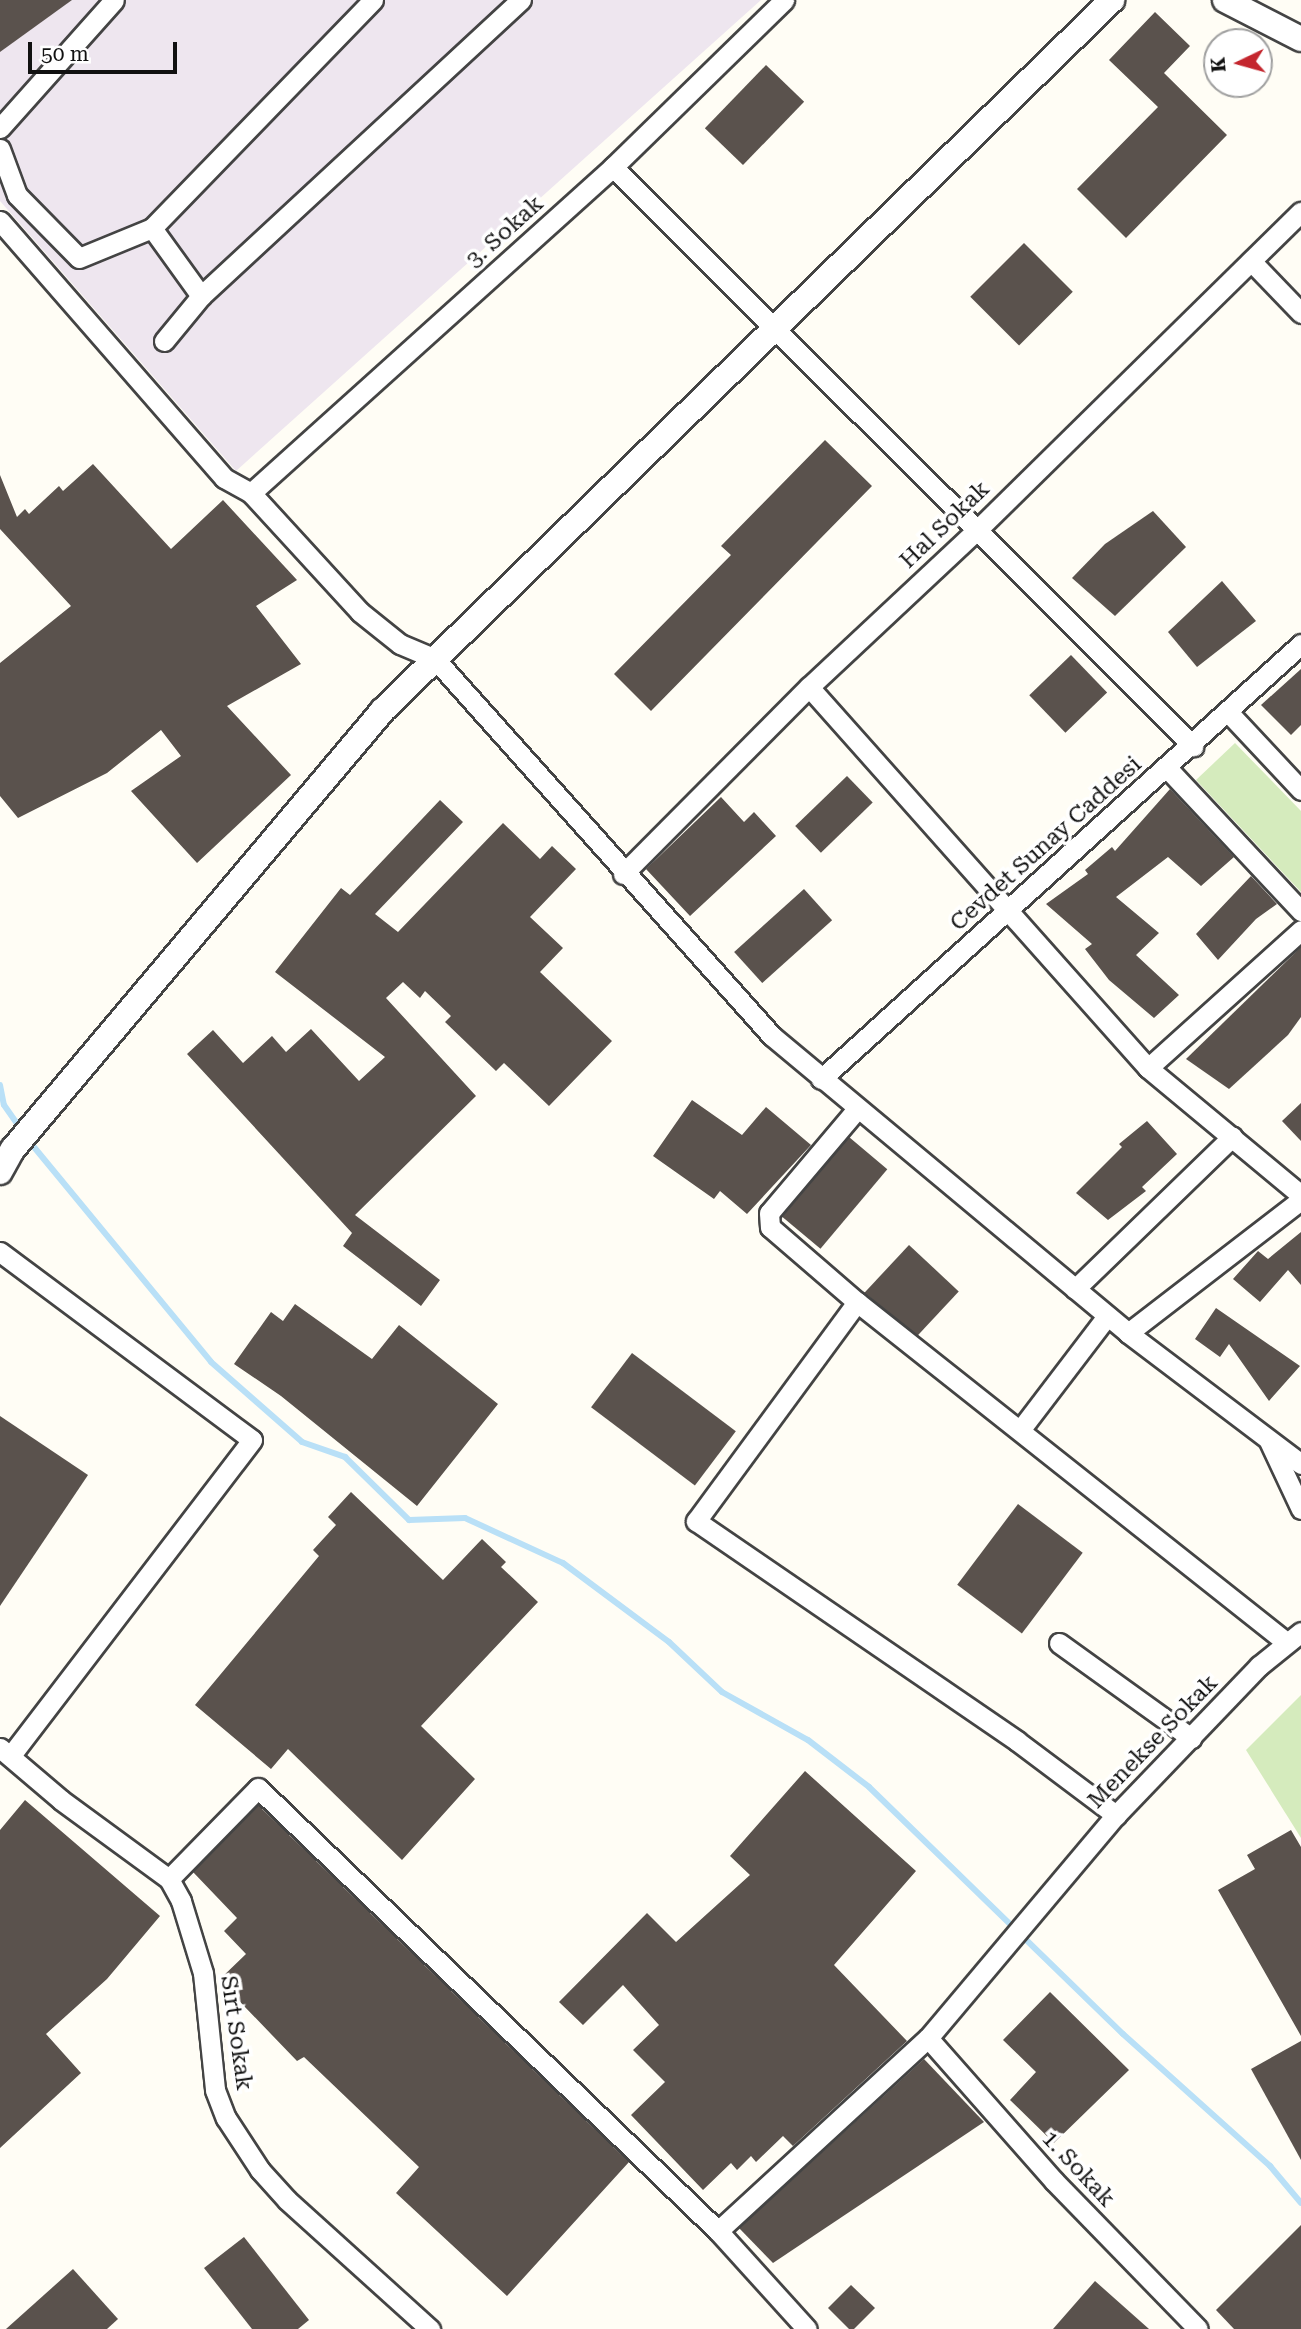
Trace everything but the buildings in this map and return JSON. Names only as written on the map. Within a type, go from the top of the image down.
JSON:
[{"type":"street","points":[[0,128],[114,0]]},
{"type":"street","points":[[0,149],[17,195],[79,258],[152,228],[373,0]]},
{"type":"street","points":[[164,341],[201,296],[521,0]]},
{"type":"street","name":"3. Sokak","points":[[251,493],[613,167],[784,0]]},
{"type":"street","points":[[0,1172],[6,1143],[383,710],[1112,0]]},
{"type":"street","points":[[1225,0],[1301,39]]},
{"type":"street","points":[[613,167],[1194,747]]},
{"type":"street","name":"Hal Sokak","points":[[623,874],[809,687],[977,530],[1301,212]]},
{"type":"street","points":[[0,220],[224,478],[251,493],[360,612],[400,644],[435,659],[623,874],[772,1036],[1128,1333],[1301,1464]]},
{"type":"street","points":[[152,228],[201,296]]},
{"type":"street","points":[[1251,261],[1301,313]]},
{"type":"street","name":"Cevdet Sunay Caddesi","points":[[821,1079],[1005,912],[1194,747],[1227,712],[1301,644]]},
{"type":"street","points":[[809,687],[1005,912],[1147,1068],[1301,1197],[1128,1333]]},
{"type":"street","points":[[1227,712],[1301,790]]},
{"type":"street","points":[[1168,769],[1301,911]]},
{"type":"street","points":[[1147,1068],[1301,930]]},
{"type":"street","points":[[858,1109],[769,1213],[771,1227],[779,1237],[857,1302],[1294,1637]]},
{"type":"street","points":[[1075,1289],[1232,1137]]},
{"type":"street","points":[[0,1252],[252,1440],[5,1752]]},
{"type":"street","points":[[857,1302],[696,1521],[1017,1741],[1116,1815]]},
{"type":"street","points":[[1021,1429],[1107,1316]]},
{"type":"street","points":[[1268,1437],[1301,1509]]},
{"type":"street","name":"Menekse Sokak","points":[[718,2231],[928,2038],[1001,1956],[1046,1892],[1116,1815],[1294,1637]]},
{"type":"street","points":[[1059,1643],[1191,1738]]},
{"type":"street","name":"Sırt Sokak","points":[[5,1752],[169,1879],[181,1901],[203,1973],[215,2090],[226,2118],[260,2170],[287,2200],[430,2329]]},
{"type":"street","points":[[169,1879],[258,1788],[718,2231],[807,2329]]},
{"type":"street","name":"1. Sokak","points":[[928,2038],[1054,2181],[1198,2329]]},
{"type":"shaded area","points":[[0,0],[761,0],[236,471],[0,201]]},
{"type":"green space","points":[[1235,743],[1301,811],[1301,892],[1196,780]]},
{"type":"green space","points":[[1301,1695],[1301,1838],[1246,1750]]},
{"type":"waterway","points":[[0,1085],[4,1105],[21,1129]]},
{"type":"waterway","points":[[29,1141],[211,1362],[302,1442],[345,1457],[409,1520],[465,1518],[563,1563],[669,1642],[722,1692],[808,1740],[869,1787],[1123,2034],[1270,2166],[1301,2203]]}]
